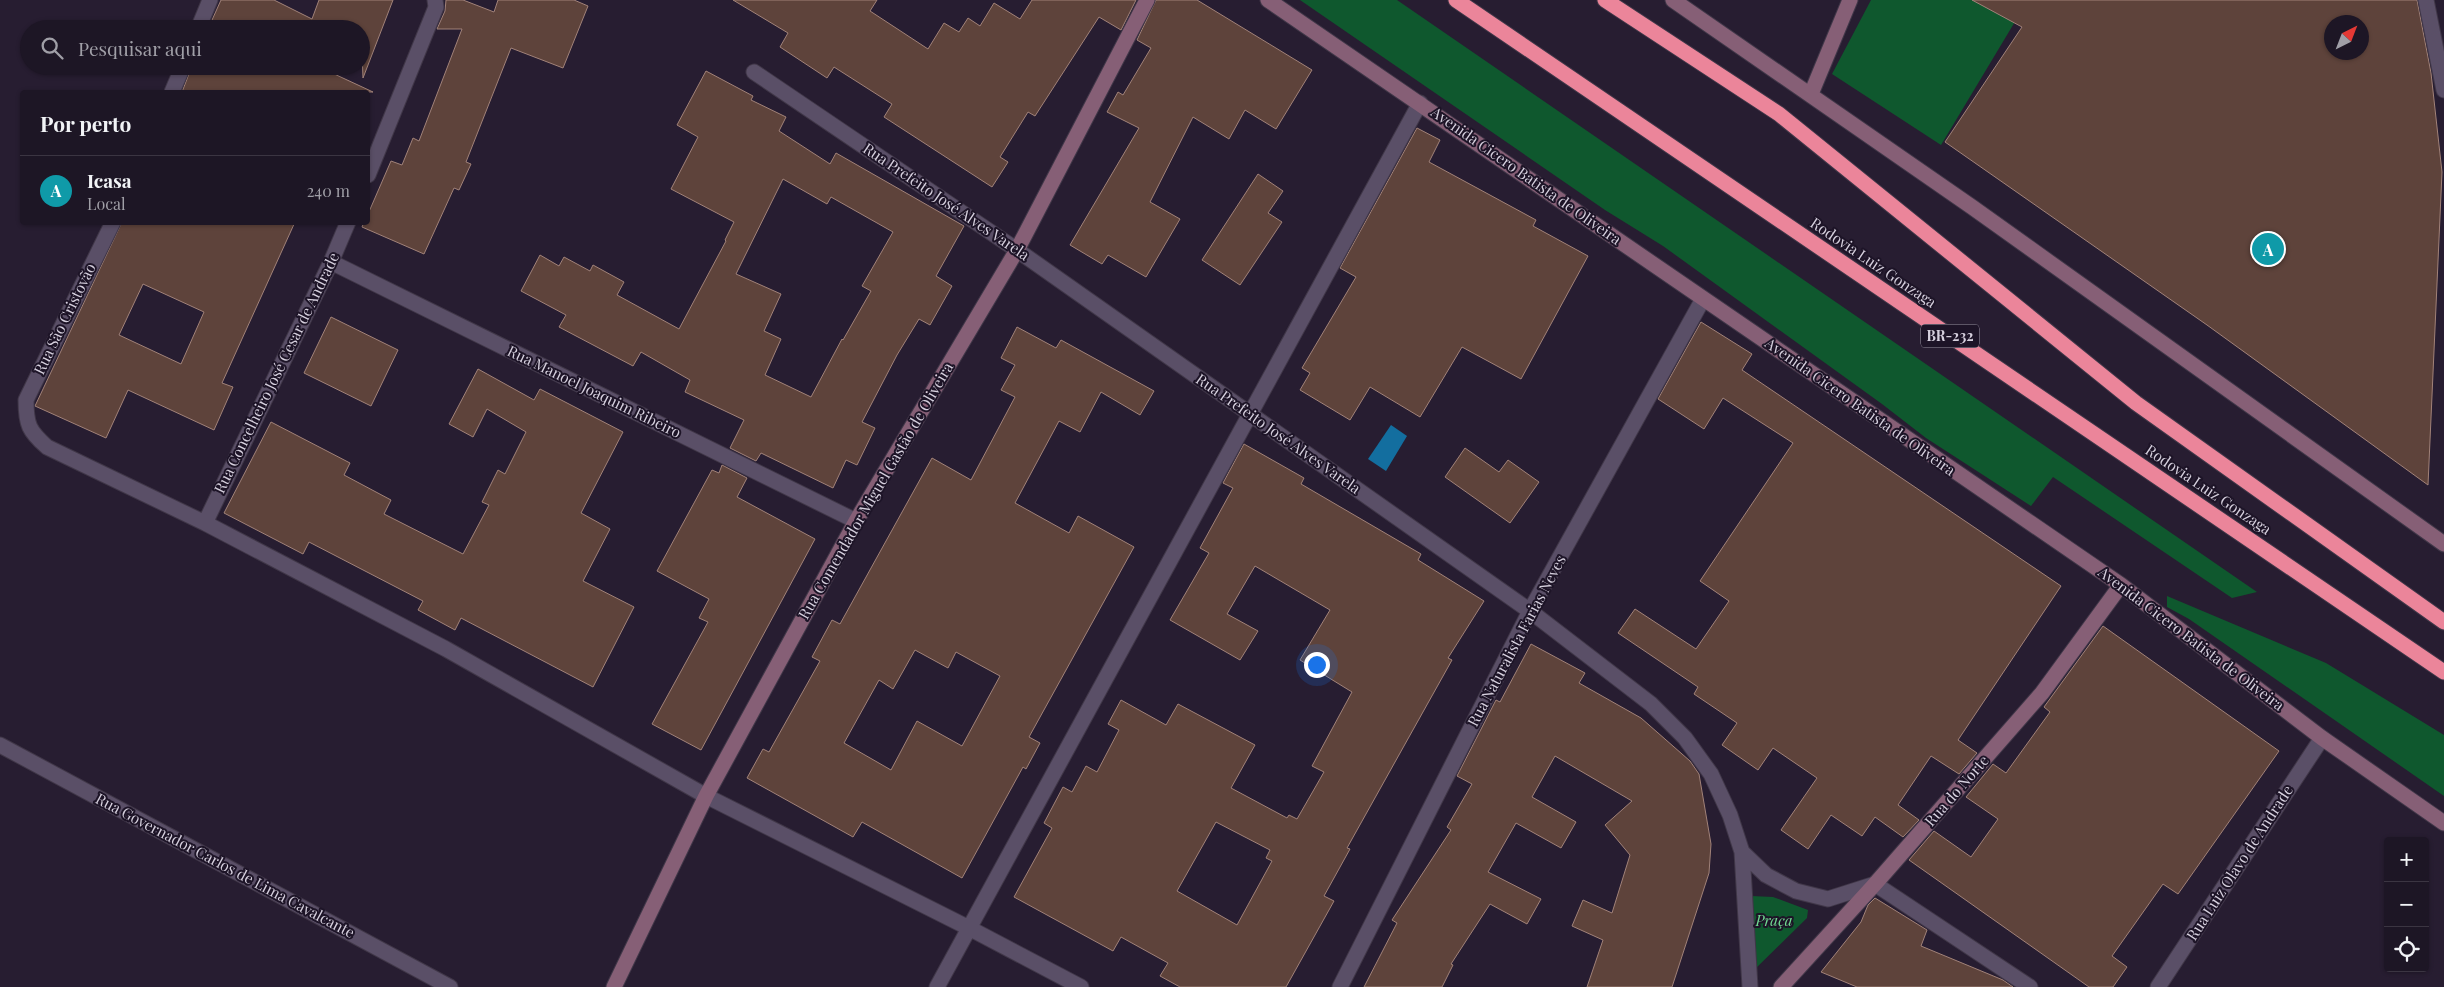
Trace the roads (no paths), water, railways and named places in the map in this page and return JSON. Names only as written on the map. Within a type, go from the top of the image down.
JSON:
[{"type":"highway","name":"Rodovia Luiz Gonzaga","points":[[1456,0],[2444,672]]},
{"type":"highway","name":"Rodovia Luiz Gonzaga","points":[[1605,0],[1779,114],[2136,403],[2444,622]]},
{"type":"main road","name":"Rua Comendador Miguel Gastão de Oliveira","points":[[614,987],[706,796],[856,521],[1017,250],[1146,0]]},
{"type":"main road","name":"Avenida Cicero Batista de Oliveira","points":[[1268,0],[2121,585],[2322,738],[2444,823]]},
{"type":"main road","points":[[1673,0],[1972,207],[2444,544]]},
{"type":"main road","points":[[1811,94],[1850,0]]},
{"type":"main road","name":"Rua do Norte","points":[[1781,987],[1875,884],[2042,693],[2121,585]]},
{"type":"street","points":[[202,20],[210,0]]},
{"type":"street","points":[[370,170],[436,7],[435,0]]},
{"type":"street","points":[[2426,0],[2444,90]]},
{"type":"street","name":"Rua Prefeito José Alves Varela","points":[[754,72],[1017,250],[1249,413],[1530,612],[1651,704],[1685,738],[1711,774],[1730,815],[1742,852],[1750,987]]},
{"type":"street","points":[[173,90],[179,75]]},
{"type":"street","points":[[937,987],[1420,103]]},
{"type":"street","name":"Rua São Cristovão","points":[[113,225],[26,400],[26,418],[32,433],[47,447],[205,523]]},
{"type":"street","name":"Rua Concelheiro José Cesar de Andrade","points":[[205,523],[331,262],[347,225]]},
{"type":"street","name":"Rua Manoel Joaquim Ribeiro","points":[[331,262],[856,521]]},
{"type":"street","name":"Rua Naturalista Farias Neves","points":[[1340,987],[1530,612],[1703,299]]},
{"type":"street","points":[[205,523],[446,649],[706,796],[969,928],[1081,987]]},
{"type":"street","name":"Rua Luiz Olavo de Andrade","points":[[2158,987],[2322,738]]},
{"type":"street","name":"Rua Governador Carlos de Lima Cavalcante","points":[[0,745],[450,987]]},
{"type":"street","name":"Rua Prefeito José Alves Varela","points":[[1742,852],[1766,875],[1804,893],[1828,899],[1875,884]]},
{"type":"street","points":[[1875,884],[2030,987]]},
{"type":"water","points":[[1391,425],[1407,436],[1386,471],[1368,459]]},
{"type":"place","name":"Icasa","points":[[2268,249]]},
{"type":"park label","name":"Praça","points":[[1774,921]]}]
